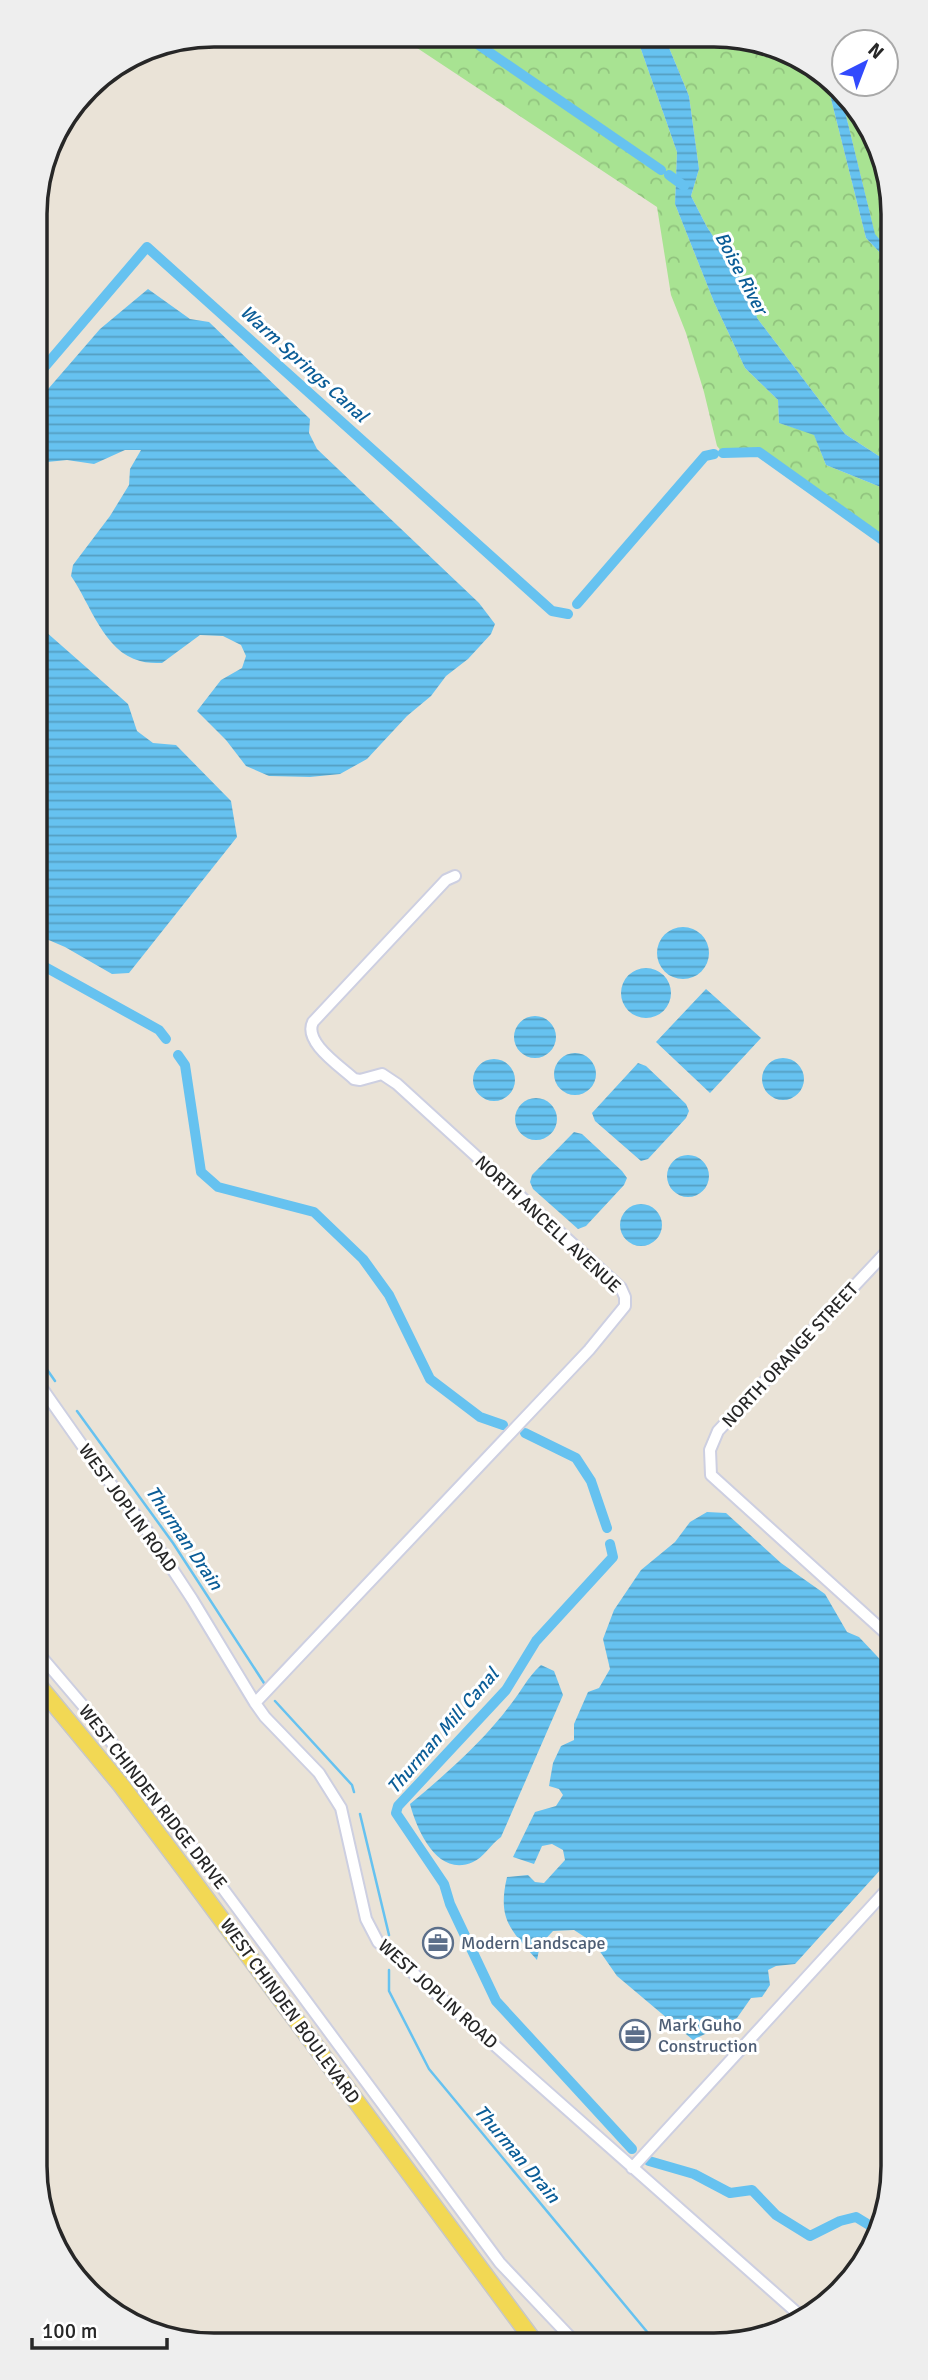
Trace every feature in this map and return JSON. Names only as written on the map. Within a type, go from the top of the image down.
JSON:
[{"type":"main road","name":"WEST CHINDEN BOULEVARD","points":[[47,1696],[121,1785],[528,2333]]},
{"type":"street","name":"NORTH ANCELL AVENUE","points":[[255,1703],[589,1350],[625,1306],[621,1288],[397,1084],[382,1074],[354,1079],[312,1039],[313,1023],[446,880],[455,876]]},
{"type":"street","name":"NORTH ORANGE STREET","points":[[880,1258],[718,1431],[710,1450],[711,1475],[880,1628]]},
{"type":"street","name":"WEST JOPLIN ROAD","points":[[47,1396],[96,1465],[142,1523],[255,1703],[319,1773],[341,1808],[366,1919],[377,1942],[796,2312]]},
{"type":"street","name":"WEST CHINDEN RIDGE DRIVE","points":[[47,1664],[93,1718],[201,1858],[500,2263],[566,2333]]},
{"type":"street","points":[[632,2168],[880,1897]]},
{"type":"green space","points":[[416,47],[640,47],[677,152],[675,204],[714,302],[745,368],[778,400],[779,423],[814,434],[826,465],[881,487],[881,539],[760,452],[723,453],[717,446],[704,392],[671,295],[657,207]]},
{"type":"green space","points":[[669,47],[714,47],[747,50],[768,56],[797,70],[830,94],[866,238],[881,254],[881,457],[845,434],[757,318],[753,297],[707,227],[691,196],[699,169],[689,96]]},
{"type":"green space","points":[[845,111],[868,150],[875,171],[881,214],[881,241],[875,235]]},
{"type":"water","points":[[640,47],[669,47],[689,96],[699,169],[691,196],[707,227],[753,297],[757,318],[845,434],[881,457],[881,487],[826,465],[814,435],[779,423],[778,400],[745,368],[714,302],[675,204],[677,152]]},
{"type":"water","points":[[831,98],[845,111],[875,234],[881,241],[881,254],[866,238]]},
{"type":"water","points":[[148,289],[190,319],[209,322],[310,419],[309,433],[317,449],[479,603],[495,624],[491,634],[468,659],[446,676],[431,696],[407,716],[367,759],[340,774],[310,777],[269,776],[246,766],[226,740],[197,711],[221,680],[242,668],[246,656],[241,645],[223,636],[200,635],[162,663],[148,663],[127,656],[107,637],[99,625],[71,576],[73,565],[110,516],[129,485],[130,469],[141,450],[125,450],[94,464],[67,460],[48,462],[48,389],[100,329]]},
{"type":"water","points":[[48,633],[128,704],[137,731],[153,743],[176,745],[231,801],[237,837],[129,973],[112,974],[48,940]]},
{"type":"water","points":[[683,927],[693,929],[701,935],[707,943],[707,963],[701,971],[693,977],[683,979],[673,977],[665,971],[659,963],[657,953],[659,943],[665,935],[673,929]]},
{"type":"water","points":[[646,968],[664,975],[671,993],[664,1011],[646,1018],[628,1011],[621,993],[628,975]]},
{"type":"water","points":[[706,989],[761,1038],[710,1093],[656,1042]]},
{"type":"water","points":[[535,1016],[550,1022],[556,1037],[550,1052],[535,1058],[520,1052],[514,1037],[520,1022]]},
{"type":"water","points":[[575,1053],[590,1059],[596,1074],[590,1089],[575,1095],[560,1089],[554,1074],[560,1059]]},
{"type":"water","points":[[783,1058],[798,1064],[804,1079],[798,1094],[783,1100],[768,1094],[762,1079],[768,1064]]},
{"type":"water","points":[[494,1059],[509,1065],[515,1080],[509,1095],[494,1101],[479,1095],[473,1080],[479,1065]]},
{"type":"water","points":[[638,1063],[646,1066],[686,1104],[689,1111],[686,1118],[648,1159],[641,1161],[595,1121],[592,1113]]},
{"type":"water","points":[[536,1098],[551,1104],[557,1119],[551,1134],[536,1140],[521,1134],[515,1119],[521,1104]]},
{"type":"water","points":[[574,1132],[582,1134],[627,1178],[624,1185],[586,1226],[578,1229],[533,1189],[530,1182],[532,1175]]},
{"type":"water","points":[[688,1155],[703,1161],[709,1176],[703,1191],[688,1197],[673,1191],[667,1176],[673,1161]]},
{"type":"water","points":[[641,1204],[656,1210],[662,1225],[656,1240],[641,1246],[626,1240],[620,1225],[626,1210]]},
{"type":"water","points":[[707,1512],[726,1513],[781,1563],[825,1594],[847,1632],[859,1637],[880,1660],[880,1870],[795,1964],[776,1966],[768,1970],[770,1985],[762,1997],[751,1998],[737,2018],[693,2040],[617,1976],[594,1943],[574,1930],[553,1931],[540,1945],[537,1960],[513,1932],[505,1914],[504,1904],[507,1877],[528,1875],[535,1882],[544,1883],[565,1860],[563,1850],[552,1844],[542,1846],[534,1864],[513,1857],[535,1812],[556,1806],[563,1795],[559,1789],[549,1786],[553,1763],[561,1746],[574,1740],[574,1724],[588,1692],[599,1688],[610,1669],[603,1639],[614,1610],[641,1570],[675,1542],[690,1522]]},
{"type":"water","points":[[541,1665],[554,1671],[563,1695],[501,1837],[473,1862],[461,1865],[449,1863],[431,1849],[418,1827],[410,1804],[476,1744]]},
{"type":"waterway","points":[[482,47],[661,170]]},
{"type":"waterway","points":[[669,175],[684,186]]},
{"type":"waterway","name":"Warm Springs Canal","points":[[48,363],[147,247],[552,611],[568,614]]},
{"type":"waterway","name":"Warm Springs Canal","points":[[723,453],[759,452],[881,539]]},
{"type":"waterway","name":"Warm Springs Canal","points":[[577,604],[705,456],[714,454]]},
{"type":"waterway","name":"Thurman Mill Canal","points":[[48,968],[159,1030],[166,1039]]},
{"type":"waterway","name":"Thurman Mill Canal","points":[[178,1055],[185,1065],[201,1172],[218,1187],[314,1212],[363,1259],[389,1295],[430,1379],[480,1417],[503,1425]]},
{"type":"waterway","name":"Thurman Drain","points":[[47,1370],[55,1381]]},
{"type":"waterway","name":"Thurman Drain","points":[[77,1411],[173,1543],[264,1683]]},
{"type":"waterway","name":"Thurman Mill Canal","points":[[525,1433],[576,1458],[591,1481],[607,1528]]},
{"type":"waterway","name":"Thurman Mill Canal","points":[[610,1544],[613,1557],[536,1641],[506,1690],[398,1806],[396,1813],[444,1884],[450,1904],[496,2001],[632,2149]]},
{"type":"waterway","name":"Thurman Drain","points":[[275,1701],[352,1785],[354,1792]]},
{"type":"waterway","name":"Thurman Drain","points":[[360,1814],[389,1935]]},
{"type":"waterway","name":"Thurman Drain","points":[[389,1970],[389,1991],[429,2069],[648,2333]]},
{"type":"waterway","name":"Thurman Mill Canal","points":[[649,2161],[694,2174],[730,2193],[752,2190],[776,2215],[810,2236],[840,2221],[856,2217],[870,2225]]},
{"type":"place","name":"Modern Landscape","points":[[438,1943]]},
{"type":"place","name":"Mark Guho Construction","points":[[635,2035]]},
{"type":"water label","name":"Boise River","points":[[741,273]]}]
